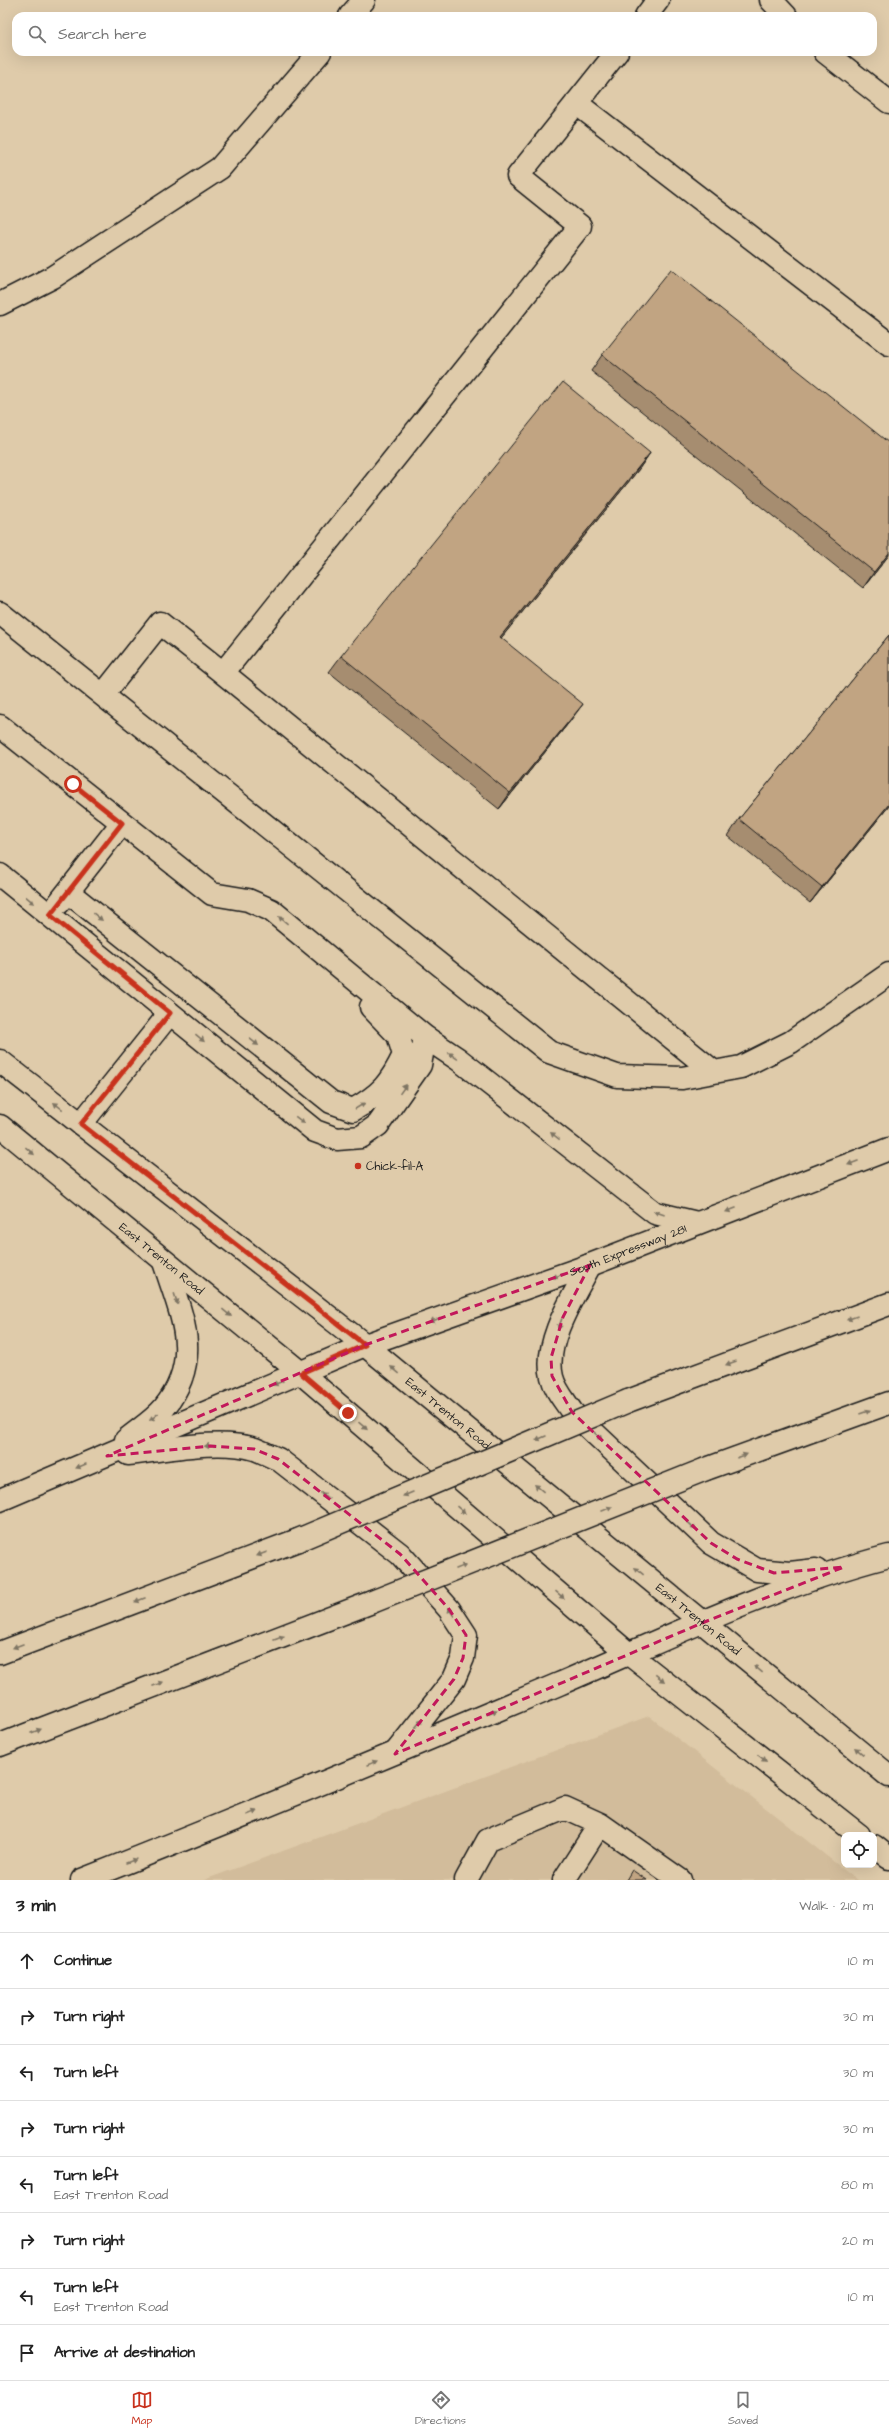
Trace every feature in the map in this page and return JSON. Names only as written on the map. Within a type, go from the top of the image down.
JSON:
[{"type":"main road","points":[[354,12],[364,0]]},
{"type":"main road","points":[[649,12],[658,0]]},
{"type":"main road","points":[[771,0],[782,12]]},
{"type":"main road","points":[[0,304],[53,277],[220,168],[317,56]]},
{"type":"main road","points":[[223,673],[580,226],[518,176],[614,56]]},
{"type":"main road","points":[[830,56],[889,102]]},
{"type":"main road","points":[[576,103],[889,344]]},
{"type":"main road","points":[[0,613],[549,1052],[617,1076],[682,1078],[741,1067],[791,1042],[889,974]]},
{"type":"main road","points":[[103,695],[160,623],[714,1072]]},
{"type":"main road","points":[[0,726],[212,894],[252,915],[370,1006],[398,1035],[404,1055],[394,1074],[377,1095],[353,1110],[331,1102],[68,892]]},
{"type":"main road","points":[[50,915],[122,823]]},
{"type":"main road","points":[[0,875],[315,1132],[337,1139],[362,1137],[378,1125],[420,1065],[425,1037]]},
{"type":"main road","points":[[212,894],[248,900],[271,910],[425,1037],[458,1059],[655,1213],[697,1223]]},
{"type":"main road","points":[[81,1124],[170,1013]]},
{"type":"main road","name":"East Trenton Road","points":[[0,1060],[365,1345],[889,1776]]},
{"type":"main road","name":"East Trenton Road","points":[[0,1126],[301,1373],[629,1654],[856,1832]]},
{"type":"main road","name":"South Expressway 281","points":[[0,1500],[107,1456],[365,1345],[590,1265],[889,1149]]},
{"type":"main road","points":[[107,1456],[163,1410],[182,1379],[186,1337],[164,1262]]},
{"type":"main road","points":[[590,1265],[563,1317],[551,1358],[552,1376],[559,1393],[572,1412],[711,1543],[737,1560],[757,1570],[774,1573],[844,1567]]},
{"type":"main road","points":[[0,1653],[298,1540],[628,1401],[889,1304]]},
{"type":"main road","points":[[0,1745],[372,1602],[706,1470],[889,1403]]},
{"type":"main road","points":[[107,1456],[210,1446],[254,1449],[278,1459],[400,1554],[449,1609],[466,1635],[463,1658],[454,1679],[395,1754]]},
{"type":"main road","points":[[82,1880],[395,1754],[702,1623],[844,1567],[889,1556]]},
{"type":"main road","points":[[466,1880],[488,1840],[565,1808],[600,1824],[680,1880]]},
{"type":"main road","points":[[564,1880],[600,1824]]},
{"type":"main road","points":[[877,1848],[889,1858]]},
{"type":"highlighted area","points":[[590,1265],[563,1317],[551,1358],[552,1376],[572,1412],[711,1543],[737,1559],[774,1573],[844,1567],[702,1623],[395,1754],[454,1679],[463,1658],[466,1635],[449,1609],[400,1554],[278,1459],[254,1449],[210,1446],[107,1456],[365,1345]]},
{"type":"shaded area","points":[[649,1716],[857,1880],[204,1880]]},
{"type":"building","points":[[671,269],[889,443],[889,553],[874,572],[602,355]]},
{"type":"building","points":[[563,382],[650,453],[500,637],[583,704],[510,793],[341,656]]},
{"type":"building","points":[[889,635],[889,804],[822,887],[739,819]]},
{"type":"building","points":[[632,1870],[647,1880],[626,1880]]},
{"type":"place","name":"Chick-fil-A","points":[[358,1166]]},
{"type":"route","points":[[73,784],[122,823],[50,915],[170,1013],[81,1124],[124,1159],[365,1345],[301,1373],[348,1413]]}]
